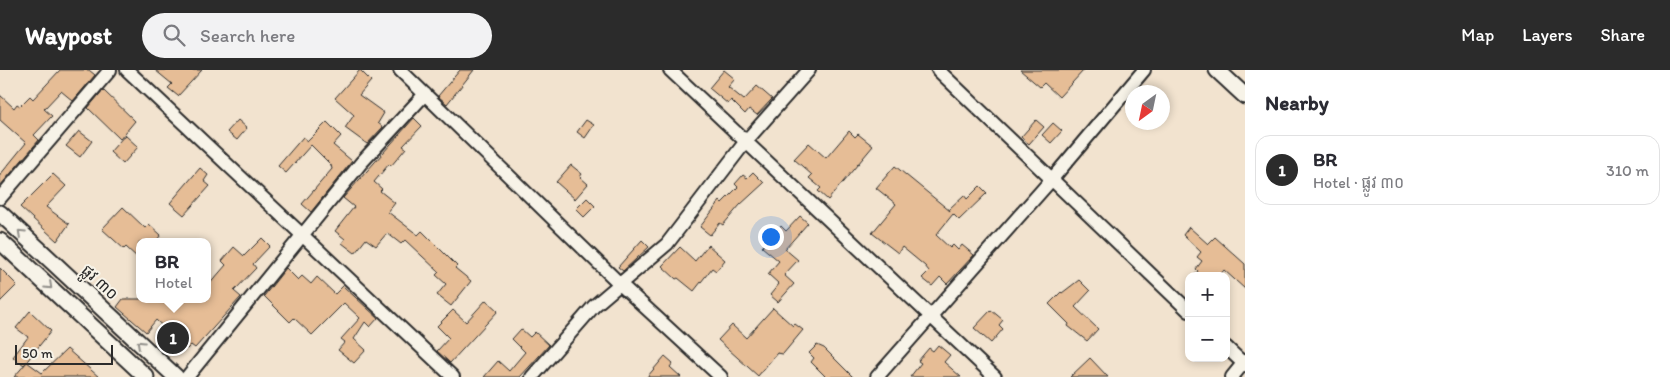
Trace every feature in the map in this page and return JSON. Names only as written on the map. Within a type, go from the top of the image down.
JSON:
[{"type":"street","points":[[0,198],[110,70]]},
{"type":"street","points":[[128,70],[453,377]]},
{"type":"street","points":[[400,70],[619,283],[721,377]]},
{"type":"street","points":[[670,70],[931,314],[995,377]]},
{"type":"street","points":[[532,377],[594,306],[667,244],[746,141],[810,70]]},
{"type":"street","points":[[938,70],[1185,307]]},
{"type":"street","points":[[877,377],[1052,179],[1144,70]]},
{"type":"street","points":[[1217,70],[1245,96]]},
{"type":"street","points":[[187,377],[361,164],[425,94]]},
{"type":"street","name":"ផ្លូវ ៣០","points":[[0,213],[176,377]]},
{"type":"street","points":[[0,242],[146,377]]},
{"type":"street","points":[[1230,351],[1244,363],[1232,377]]},
{"type":"building","points":[[60,70],[89,70],[95,75],[73,101],[61,91],[44,109],[52,116],[34,135],[39,140],[0,186],[0,175],[26,143],[0,120],[0,95],[14,108],[17,104],[20,106],[30,96],[33,99]]},
{"type":"building","points":[[155,70],[202,70],[178,96],[168,88],[172,84]]},
{"type":"building","points":[[360,70],[371,81],[359,95],[384,113],[378,123],[383,127],[367,144],[345,128],[354,115],[335,98]]},
{"type":"building","points":[[460,70],[474,70],[447,104],[438,96]]},
{"type":"building","points":[[724,70],[735,79],[728,87],[744,100],[757,86],[772,99],[757,115],[749,109],[745,114],[731,100],[728,104],[709,88]]},
{"type":"building","points":[[1020,70],[1084,70],[1059,97],[1044,83],[1040,87]]},
{"type":"building","points":[[103,90],[135,121],[120,139],[88,108]]},
{"type":"building","points":[[414,118],[422,126],[403,146],[406,148],[391,166],[389,164],[374,182],[382,189],[380,191],[395,203],[388,212],[418,235],[422,231],[457,266],[455,268],[471,281],[451,306],[437,295],[446,284],[436,275],[439,272],[405,240],[401,244],[387,233],[376,246],[366,239],[355,253],[342,243],[345,239],[335,231],[354,207],[343,198]]},
{"type":"building","points":[[238,120],[247,128],[237,140],[227,132]]},
{"type":"building","points":[[586,120],[594,125],[585,138],[577,132]]},
{"type":"building","points":[[1036,120],[1044,127],[1029,144],[1021,137]]},
{"type":"building","points":[[327,122],[341,136],[333,145],[352,161],[311,212],[302,204],[332,169],[331,165],[311,145],[286,173],[278,166],[303,137],[308,141]]},
{"type":"building","points":[[1053,123],[1062,131],[1051,143],[1042,135]]},
{"type":"building","points":[[79,131],[92,141],[80,157],[66,146]]},
{"type":"building","points":[[849,131],[855,137],[858,134],[873,146],[828,200],[818,191],[821,188],[809,178],[812,175],[794,159],[809,143],[826,158]]},
{"type":"building","points":[[125,135],[138,147],[123,164],[110,152]]},
{"type":"building","points":[[571,165],[582,174],[580,177],[588,184],[575,199],[556,182]]},
{"type":"building","points":[[895,166],[950,211],[949,209],[964,195],[967,199],[980,186],[987,193],[959,220],[953,214],[936,235],[950,248],[953,245],[958,250],[962,245],[974,255],[947,284],[940,277],[932,286],[922,278],[929,271],[925,266],[902,247],[898,253],[872,233],[896,204],[876,188]]},
{"type":"building","points":[[200,168],[208,175],[204,181],[210,186],[184,215],[170,203]]},
{"type":"building","points":[[753,172],[764,183],[740,205],[723,225],[720,223],[710,235],[700,227],[720,201],[722,203],[738,187],[735,184],[743,175],[747,178]]},
{"type":"building","points":[[53,174],[66,186],[46,207],[69,224],[57,241],[20,207]]},
{"type":"building","points":[[587,198],[595,206],[584,217],[576,209]]},
{"type":"building","points":[[123,207],[145,228],[149,224],[161,235],[158,238],[136,238],[136,256],[126,247],[124,249],[102,229]]},
{"type":"building","points":[[800,216],[808,223],[785,249],[798,260],[784,275],[794,284],[778,302],[770,295],[779,284],[768,274],[779,261],[762,247],[781,226],[786,231]]},
{"type":"building","points":[[1189,227],[1208,244],[1215,237],[1245,264],[1245,289],[1230,275],[1230,272],[1224,270],[1222,272],[1197,272],[1196,269],[1202,261],[1197,257],[1201,252],[1183,235]]},
{"type":"building","points":[[262,238],[270,246],[253,264],[256,268],[234,291],[241,297],[195,348],[191,345],[187,349],[156,320],[146,332],[117,307],[123,299],[136,299],[136,303],[211,303],[211,282],[226,265],[222,261],[234,247],[244,256]]},
{"type":"building","points":[[642,240],[649,247],[623,271],[618,267]]},
{"type":"building","points":[[708,245],[725,260],[716,271],[712,268],[694,291],[678,278],[676,279],[662,266],[680,247],[695,261]]},
{"type":"building","points":[[0,268],[17,285],[0,302]]},
{"type":"building","points":[[286,268],[298,280],[302,276],[311,284],[317,277],[335,294],[343,286],[378,318],[370,327],[365,322],[354,339],[366,350],[354,363],[338,350],[345,342],[341,339],[360,318],[344,303],[312,335],[294,318],[290,322],[264,296]]},
{"type":"building","points":[[1079,280],[1090,291],[1075,307],[1098,329],[1087,341],[1068,326],[1069,324],[1049,304],[1061,292]]},
{"type":"building","points":[[486,300],[498,311],[450,363],[437,351],[449,338],[437,326],[453,310],[466,322]]},
{"type":"building","points":[[773,308],[793,326],[795,324],[803,330],[783,354],[777,353],[758,376],[718,340],[732,325],[746,338]]},
{"type":"building","points":[[991,310],[1003,320],[999,325],[1003,329],[991,343],[974,328]]},
{"type":"building","points":[[30,311],[51,331],[24,365],[13,357],[28,337],[16,328]]},
{"type":"building","points":[[521,329],[530,337],[535,332],[549,345],[520,377],[484,377],[498,361],[509,371],[525,352],[512,339]]},
{"type":"building","points":[[817,345],[824,348],[853,377],[826,377],[811,362],[814,358],[809,353]]},
{"type":"building","points":[[938,345],[950,355],[944,362],[961,377],[910,377],[921,363],[918,361],[929,348],[933,351]]},
{"type":"building","points":[[67,349],[99,377],[14,377],[27,362],[42,373]]},
{"type":"building","points":[[665,356],[673,363],[670,367],[681,377],[647,377]]},
{"type":"building","points":[[1090,358],[1108,377],[1070,377]]},
{"type":"place","name":"BR","points":[[173,338]]}]
